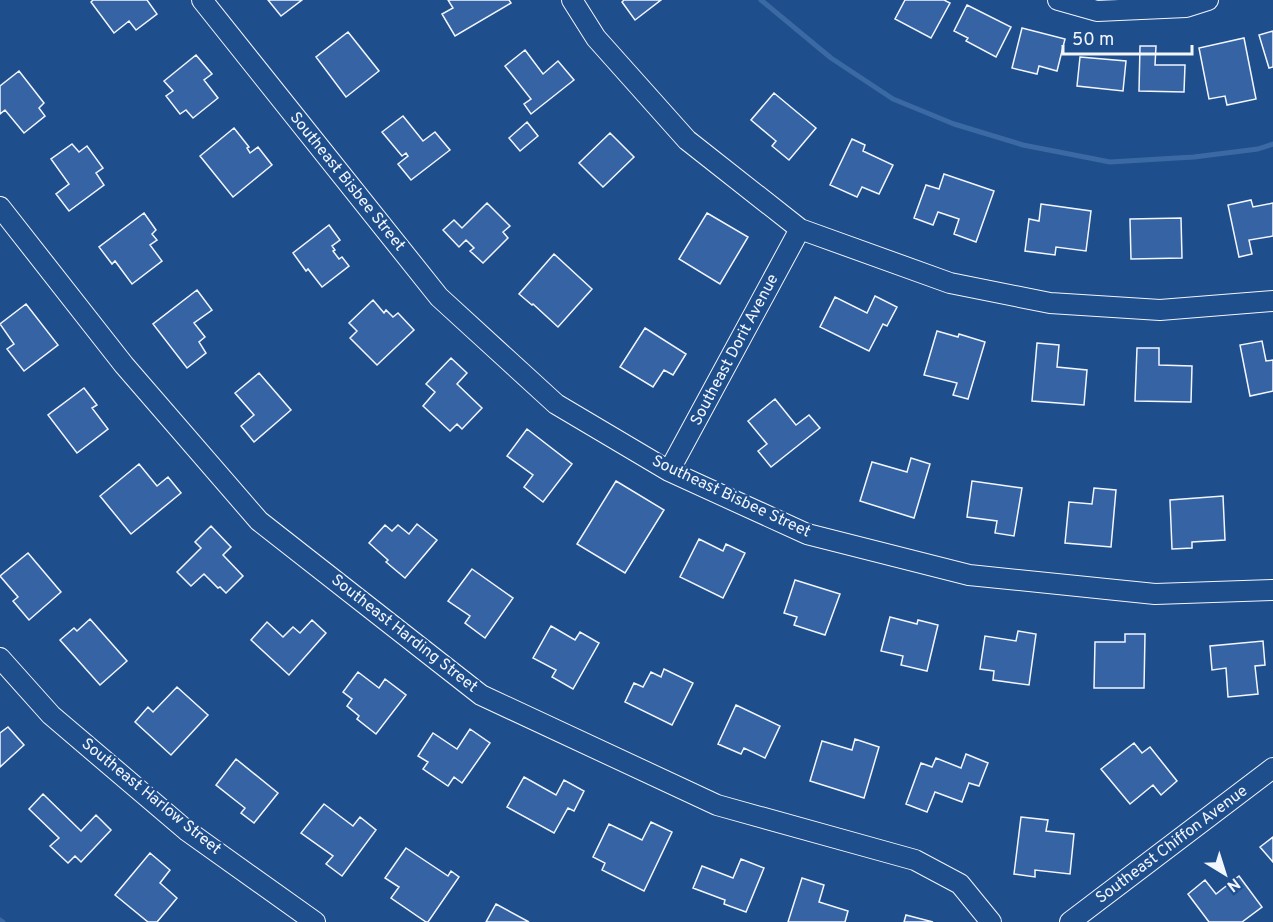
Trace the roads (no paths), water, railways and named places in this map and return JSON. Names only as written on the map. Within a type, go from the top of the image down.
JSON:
[{"type":"street","name":"Southeast Bisbee Street","points":[[202,0],[439,297],[556,404],[669,471],[807,534],[969,575],[1155,594],[1273,590]]},
{"type":"street","points":[[572,0],[596,38],[687,140],[800,229],[951,283],[1050,303],[1160,310],[1273,301]]},
{"type":"street","points":[[1058,0],[1097,11],[1186,7],[1209,0]]},
{"type":"street","name":"Southeast Harding Street","points":[[0,207],[124,365],[259,521],[481,694],[717,805],[915,860],[960,884],[991,922]]},
{"type":"street","name":"Southeast Dorit Avenue","points":[[669,471],[800,229]]},
{"type":"street","name":"Southeast Harlow Street","points":[[0,658],[51,715],[186,830],[315,922]]},
{"type":"street","name":"Southeast Chiffon Avenue","points":[[1070,922],[1273,768]]},
{"type":"waterway","points":[[761,0],[831,58],[893,99],[954,124],[1023,145],[1110,162],[1194,157],[1258,149],[1273,144]]}]
